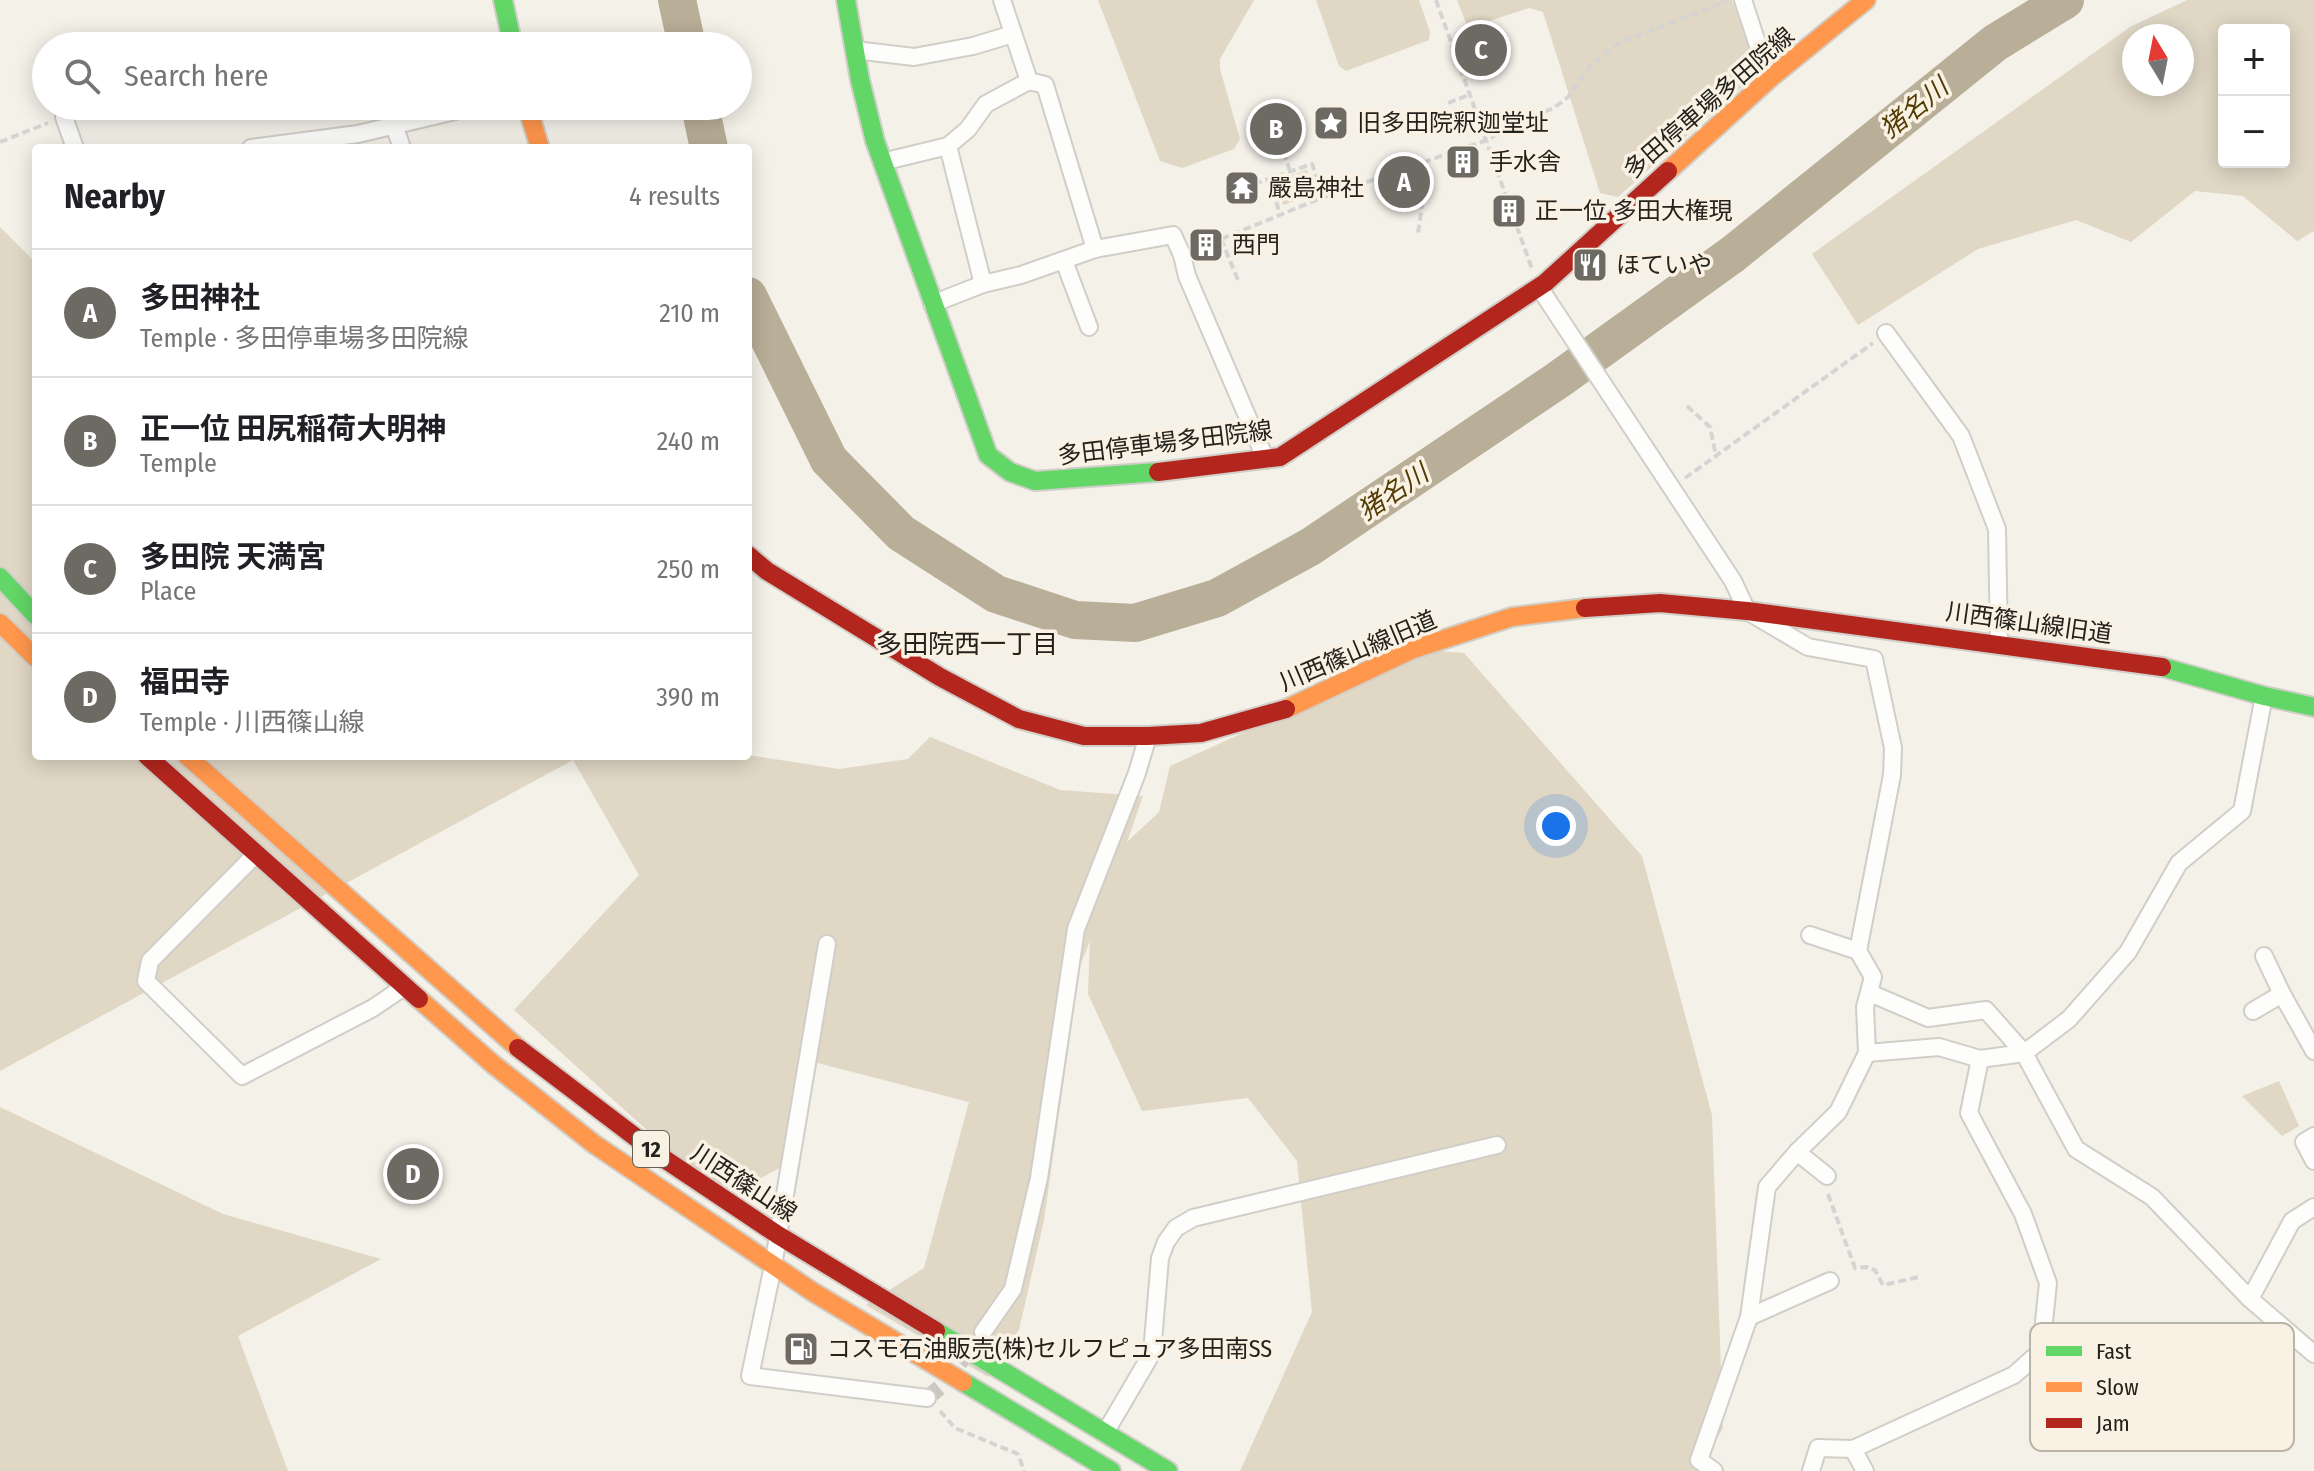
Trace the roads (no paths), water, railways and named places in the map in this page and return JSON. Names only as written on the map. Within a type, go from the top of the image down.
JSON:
[{"type":"main road","points":[[503,0],[511,32]]},
{"type":"main road","name":"多田停車場多田院線","points":[[846,0],[864,96],[882,162],[988,455],[994,462],[1035,481],[1138,474],[1280,457],[1539,287],[1769,79],[1866,0]]},
{"type":"main road","points":[[531,120],[539,144]]},
{"type":"main road","name":"川西篠山線旧道","points":[[752,558],[767,571],[940,677],[1019,719],[1084,736],[1201,733],[1296,706],[1411,650],[1512,617],[1606,605],[1660,603],[1747,611],[2160,666],[2314,707]]},
{"type":"main road","points":[[0,577],[32,612]]},
{"type":"main road","points":[[0,623],[32,654]]},
{"type":"main road","name":"12","points":[[152,760],[404,987],[494,1065],[594,1144],[773,1266],[1111,1471]]},
{"type":"main road","name":"川西篠山線","points":[[192,760],[514,1045],[663,1158],[778,1235],[1168,1471]]},
{"type":"street","points":[[1002,0],[1029,81]]},
{"type":"street","points":[[1743,0],[1769,79]]},
{"type":"street","points":[[855,50],[914,57],[973,46],[1013,34]]},
{"type":"street","points":[[882,162],[948,146],[968,129],[986,104],[1029,81],[1045,85],[1095,249]]},
{"type":"street","points":[[65,120],[74,144]]},
{"type":"street","points":[[297,144],[416,120]]},
{"type":"street","points":[[394,125],[401,144]]},
{"type":"street","points":[[948,146],[983,284]]},
{"type":"street","points":[[932,304],[983,284],[1095,249],[1173,235],[1187,276],[1266,460]]},
{"type":"street","points":[[1064,261],[1089,327]]},
{"type":"street","points":[[1539,287],[1733,581],[1747,611],[1808,647],[1874,659],[1893,748],[1892,775],[1858,951],[1873,977],[1865,1007],[1867,1053],[1838,1112],[1767,1187],[1749,1317],[1699,1460],[1714,1471]]},
{"type":"street","points":[[1886,333],[1961,436],[1997,529],[1999,643]]},
{"type":"street","points":[[1867,1053],[1939,1047],[1980,1059],[2024,1053],[2069,1019],[2128,952],[2179,863],[2242,811],[2264,696]]},
{"type":"street","points":[[983,1332],[1013,1289],[1026,1234],[1053,1094],[1076,929],[1137,773],[1148,736]]},
{"type":"street","points":[[257,853],[150,961],[146,981],[242,1076],[373,1008],[404,987]]},
{"type":"street","points":[[1810,935],[1858,951]]},
{"type":"street","points":[[827,944],[773,1266],[750,1376],[927,1398]]},
{"type":"street","points":[[2264,956],[2314,1051]]},
{"type":"street","points":[[1870,993],[1928,1018],[1986,1010],[2024,1053],[2076,1149],[2152,1197],[2250,1299],[2278,1323]]},
{"type":"street","points":[[2253,1011],[2282,994]]},
{"type":"street","points":[[1980,1059],[1969,1113],[2023,1214],[2048,1283],[2044,1323]]},
{"type":"street","points":[[2314,1136],[2304,1142],[2314,1161]]},
{"type":"street","points":[[1105,1433],[1152,1353],[1160,1258],[1176,1228],[1193,1218],[1497,1145]]},
{"type":"street","points":[[1797,1152],[1827,1176]]},
{"type":"street","points":[[2250,1299],[2292,1221],[2314,1207]]},
{"type":"street","points":[[1749,1317],[1830,1281]]},
{"type":"street","points":[[2294,1337],[2314,1354]]},
{"type":"street","points":[[1811,1471],[1818,1448],[1853,1449],[2014,1375],[2030,1361]]},
{"type":"street","points":[[1853,1449],[1865,1471]]},
{"type":"waterway","name":"猪名川","points":[[677,0],[684,32]]},
{"type":"waterway","name":"猪名川","points":[[752,304],[829,460],[901,533],[996,594],[1075,620],[1135,623],[1217,598],[1310,547],[1558,380],[1733,254],[1995,43],[2065,0]]},
{"type":"waterway","name":"猪名川","points":[[703,120],[708,144]]},
{"type":"tunnel","points":[[927,1398],[943,1385],[973,1345]]},
{"type":"place","name":"多田院 天満宮","points":[[1481,50]]},
{"type":"place","name":"旧多田院釈迦堂址","points":[[1331,123]]},
{"type":"place","name":"正一位 田尻稲荷大明神","points":[[1276,129]]},
{"type":"place","name":"手水舎","points":[[1463,162]]},
{"type":"place","name":"多田神社","points":[[1404,182]]},
{"type":"place","name":"嚴島神社","points":[[1242,188]]},
{"type":"place","name":"正一位 多田大権現","points":[[1509,211]]},
{"type":"place","name":"西門","points":[[1206,245]]},
{"type":"place","name":"ほていや","points":[[1590,265]]},
{"type":"place","name":"福田寺","points":[[413,1174]]},
{"type":"place","name":"コスモ石油販売(株)セルフピュア多田南SS","points":[[801,1349]]},
{"type":"district","name":"多田院西一丁目","points":[[967,644]]}]
